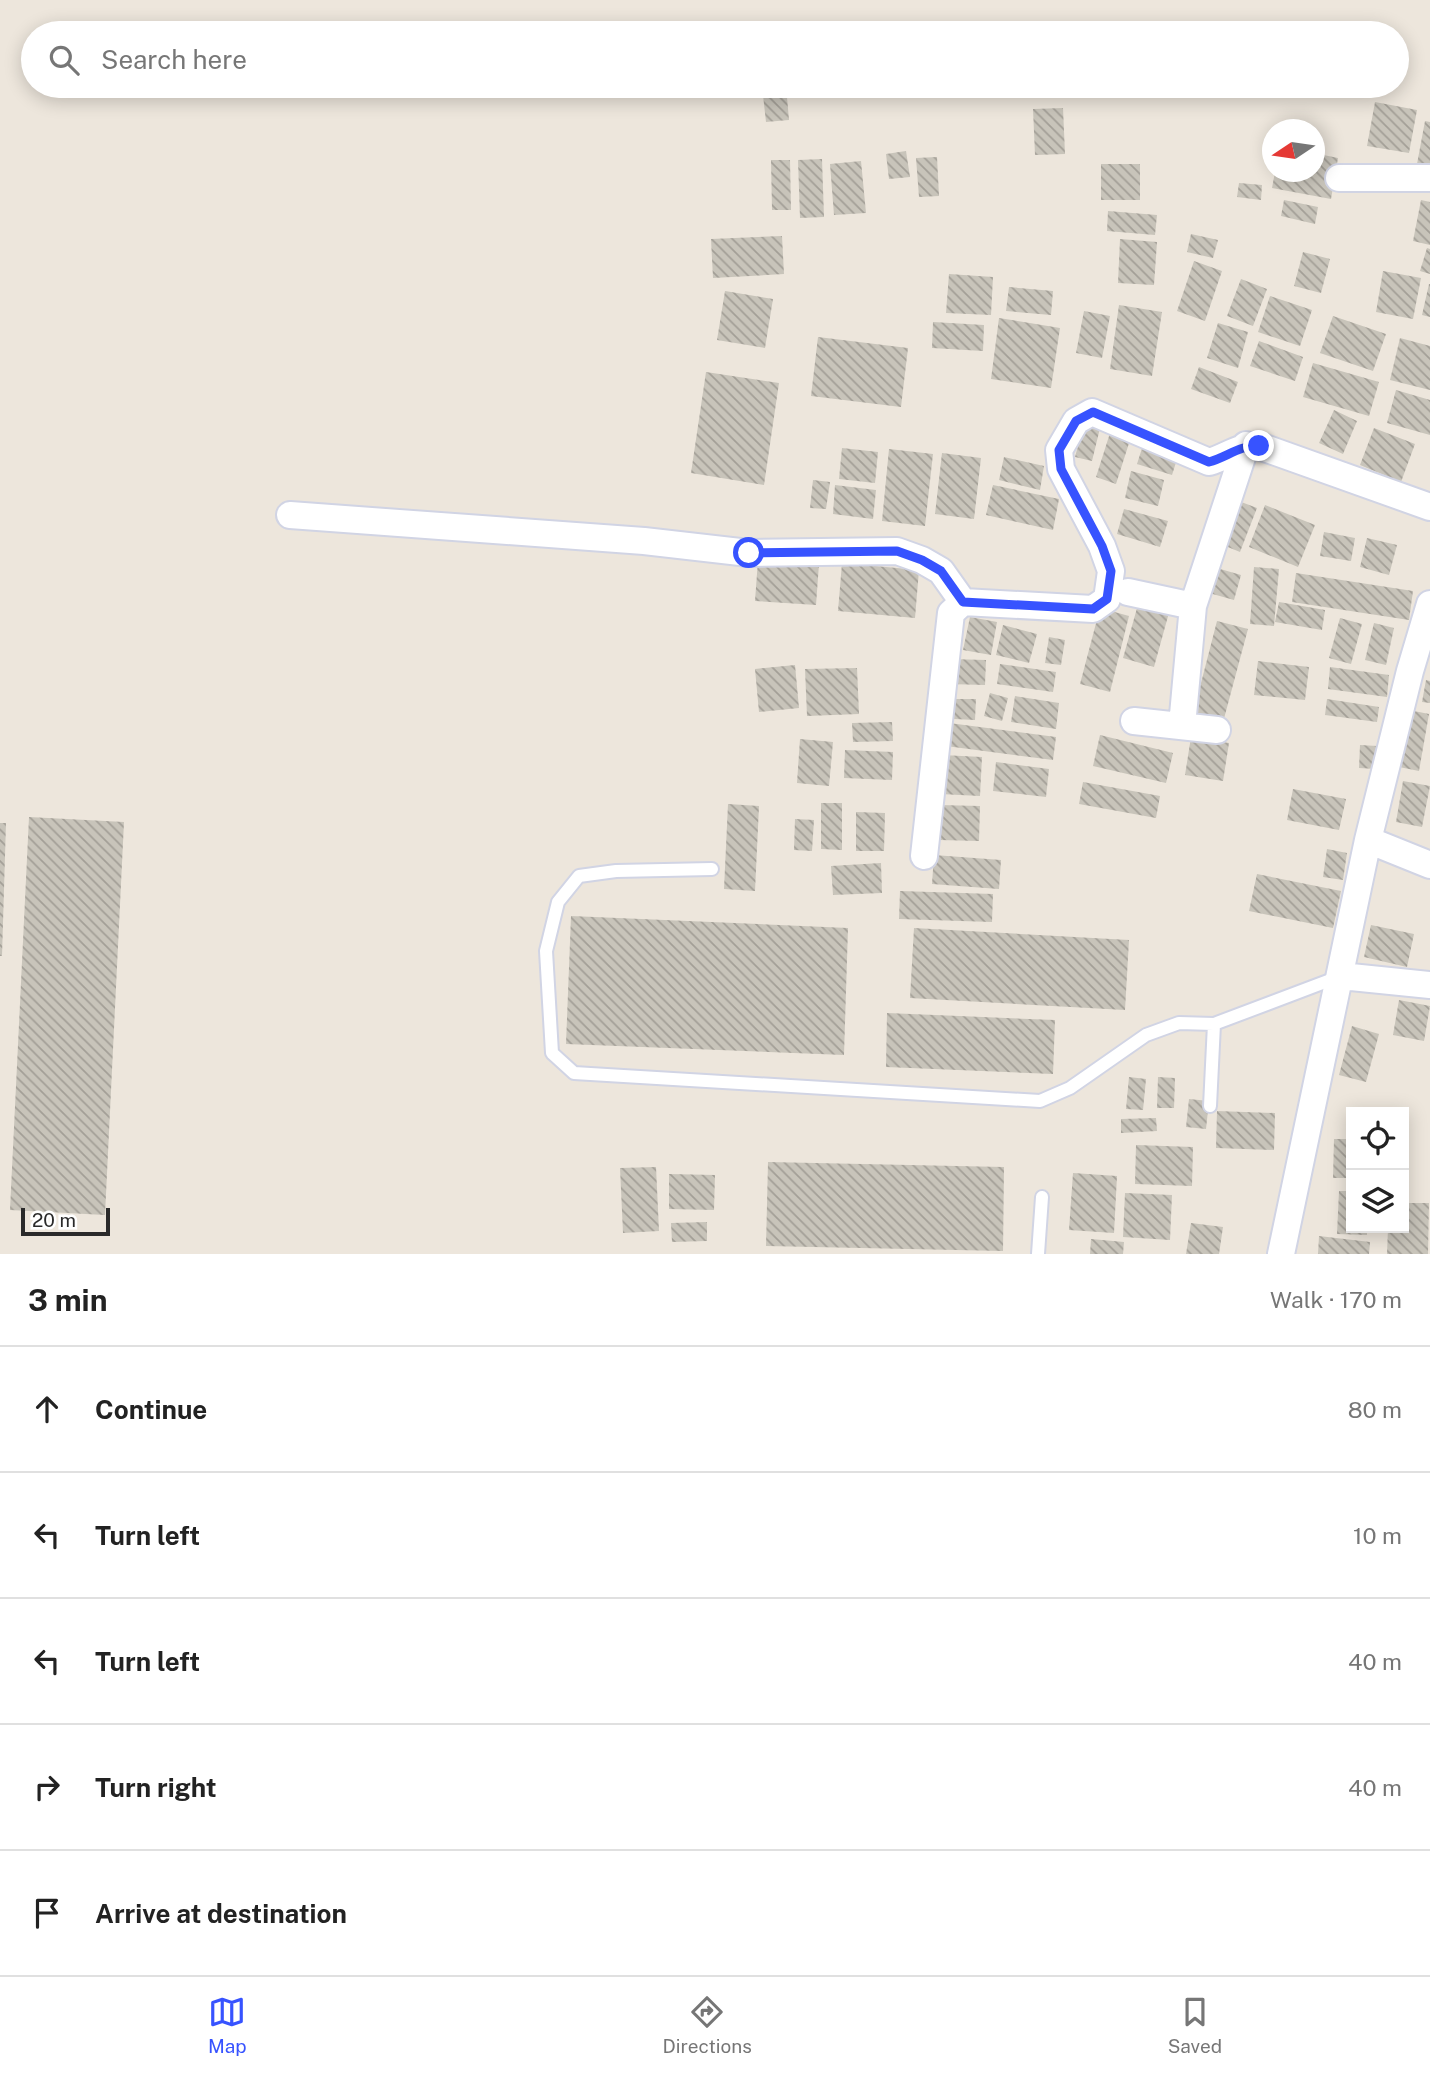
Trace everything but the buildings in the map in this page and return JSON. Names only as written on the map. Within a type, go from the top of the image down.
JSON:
[{"type":"street","points":[[1339,178],[1430,178]]},
{"type":"street","points":[[924,856],[951,613],[963,602],[1093,609],[1107,599],[1111,571],[1102,546],[1061,469],[1059,450],[1076,421],[1093,412],[1209,462],[1221,459],[1246,445],[1259,446],[1430,507]]},
{"type":"street","points":[[1182,726],[1193,606],[1246,445]]},
{"type":"street","points":[[290,516],[645,541],[749,553],[897,551],[922,560],[941,571],[963,602]]},
{"type":"street","points":[[1128,592],[1193,606]]},
{"type":"street","points":[[1281,1254],[1368,840],[1410,671],[1430,604]]},
{"type":"street","points":[[1134,721],[1217,730]]},
{"type":"street","points":[[1368,840],[1430,865]]},
{"type":"street","points":[[1341,976],[1430,985]]},
{"type":"lane","points":[[712,869],[579,876],[558,902],[546,951],[552,1054],[574,1073],[1040,1101],[1070,1087],[1146,1035],[1179,1023],[1214,1024],[1341,976]]},
{"type":"lane","points":[[1210,1106],[1214,1024]]},
{"type":"lane","points":[[1038,1254],[1042,1197]]},
{"type":"route","points":[[749,553],[897,551],[922,560],[941,571],[963,602],[1093,609],[1107,599],[1111,571],[1102,546],[1061,469],[1059,450],[1076,421],[1093,412],[1209,462],[1221,459],[1246,445],[1259,446]]}]
